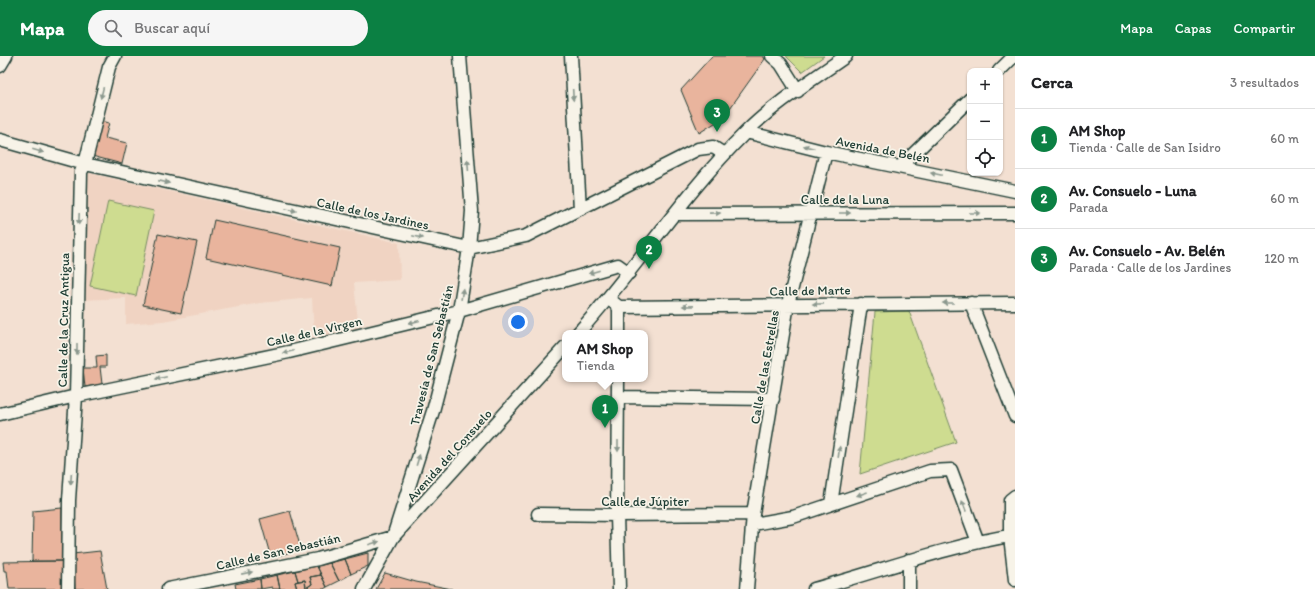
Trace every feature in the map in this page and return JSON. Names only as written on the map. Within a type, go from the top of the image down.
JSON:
[{"type":"street","points":[[0,66],[6,56]]},
{"type":"street","name":"Calle de la Cruz Antigua","points":[[68,589],[70,500],[76,396],[80,172],[85,164],[109,67],[115,56]]},
{"type":"street","name":"Travesía de San Sebastián","points":[[393,537],[433,411],[459,311],[469,248],[472,211],[460,56]]},
{"type":"street","points":[[571,56],[580,208]]},
{"type":"street","points":[[772,56],[781,64],[798,91]]},
{"type":"street","points":[[581,330],[609,299],[724,154],[771,110],[846,56]]},
{"type":"street","points":[[1002,68],[1014,56]]},
{"type":"street","points":[[901,166],[967,102]]},
{"type":"street","name":"Avenida de Belén","points":[[746,132],[826,152],[901,166],[1015,191]]},
{"type":"street","name":"Calle de los Jardines","points":[[0,140],[85,164],[469,248],[526,236],[698,149],[713,147],[724,154]]},
{"type":"street","name":"Calle de las Estrellas","points":[[747,589],[753,519],[788,304],[826,152]]},
{"type":"street","name":"Calle de la Luna","points":[[676,214],[1015,213]]},
{"type":"street","name":"Calle de la Virgen","points":[[0,414],[76,396],[289,352],[459,311],[618,265],[629,273]]},
{"type":"street","points":[[609,299],[619,307],[619,330]]},
{"type":"street","points":[[971,303],[1015,416]]},
{"type":"street","name":"Calle de Marte","points":[[619,307],[788,304],[1015,303]]},
{"type":"street","points":[[831,504],[861,304]]},
{"type":"street","name":"Avenida del Consuelo","points":[[364,589],[393,537],[562,350]]},
{"type":"street","points":[[618,382],[617,515],[620,589]]},
{"type":"street","points":[[618,397],[773,399]]},
{"type":"street","name":"Calle de Júpiter","points":[[538,514],[753,519],[792,517],[930,471],[951,470],[978,542]]},
{"type":"street","points":[[1013,498],[1012,536],[1015,580]]},
{"type":"street","points":[[814,589],[846,581],[909,560],[978,542],[1012,536]]},
{"type":"street","name":"Calle de San Sebastián","points":[[168,589],[318,559],[393,537]]},
{"type":"street","points":[[909,560],[909,589]]},
{"type":"shaded area","points":[[88,173],[399,243],[400,280],[354,283],[359,331],[314,338],[312,298],[260,303],[163,321],[126,324],[126,298],[81,300]]},
{"type":"green space","points":[[786,56],[824,56],[802,72]]},
{"type":"green space","points":[[108,201],[154,211],[136,296],[90,286]]},
{"type":"green space","points":[[909,311],[956,442],[860,474],[875,312]]},
{"type":"building","points":[[712,56],[763,56],[765,59],[723,118],[699,133],[681,90]]},
{"type":"building","points":[[100,121],[109,123],[105,138],[127,143],[122,164],[92,156]]},
{"type":"building","points":[[214,220],[340,248],[332,286],[206,258]]},
{"type":"building","points":[[158,234],[197,242],[181,313],[143,305]]},
{"type":"building","points":[[106,355],[106,367],[100,367],[102,384],[85,387],[83,368],[97,368],[96,356]]},
{"type":"building","points":[[62,508],[62,561],[32,561],[33,511]]},
{"type":"building","points":[[290,511],[301,549],[271,558],[260,519]]},
{"type":"building","points":[[100,551],[107,589],[75,589],[73,554]]},
{"type":"building","points":[[368,553],[368,566],[351,574],[345,559]]},
{"type":"building","points":[[345,559],[351,574],[339,581],[330,563]]},
{"type":"building","points":[[62,561],[62,589],[9,589],[7,571],[4,571],[3,562]]},
{"type":"building","points":[[330,563],[339,581],[327,587],[317,566]]},
{"type":"building","points":[[317,566],[321,575],[310,577],[312,584],[306,588],[305,580],[298,581],[295,571]]},
{"type":"building","points":[[295,571],[298,581],[295,582],[297,589],[280,589],[277,575]]},
{"type":"building","points":[[385,573],[416,582],[452,589],[376,589]]},
{"type":"building","points":[[277,575],[280,589],[273,589],[272,587],[261,589],[260,579]]},
{"type":"building","points":[[321,575],[327,587],[324,589],[297,589],[295,582],[305,580],[306,588],[312,584],[310,577]]},
{"type":"building","points":[[260,579],[261,589],[236,589],[235,584]]},
{"type":"place","name":"Av. Consuelo - Av. Belén","points":[[717,132]]},
{"type":"place","name":"Av. Consuelo - Luna","points":[[649,269]]},
{"type":"place","name":"AM Shop","points":[[605,428]]}]
